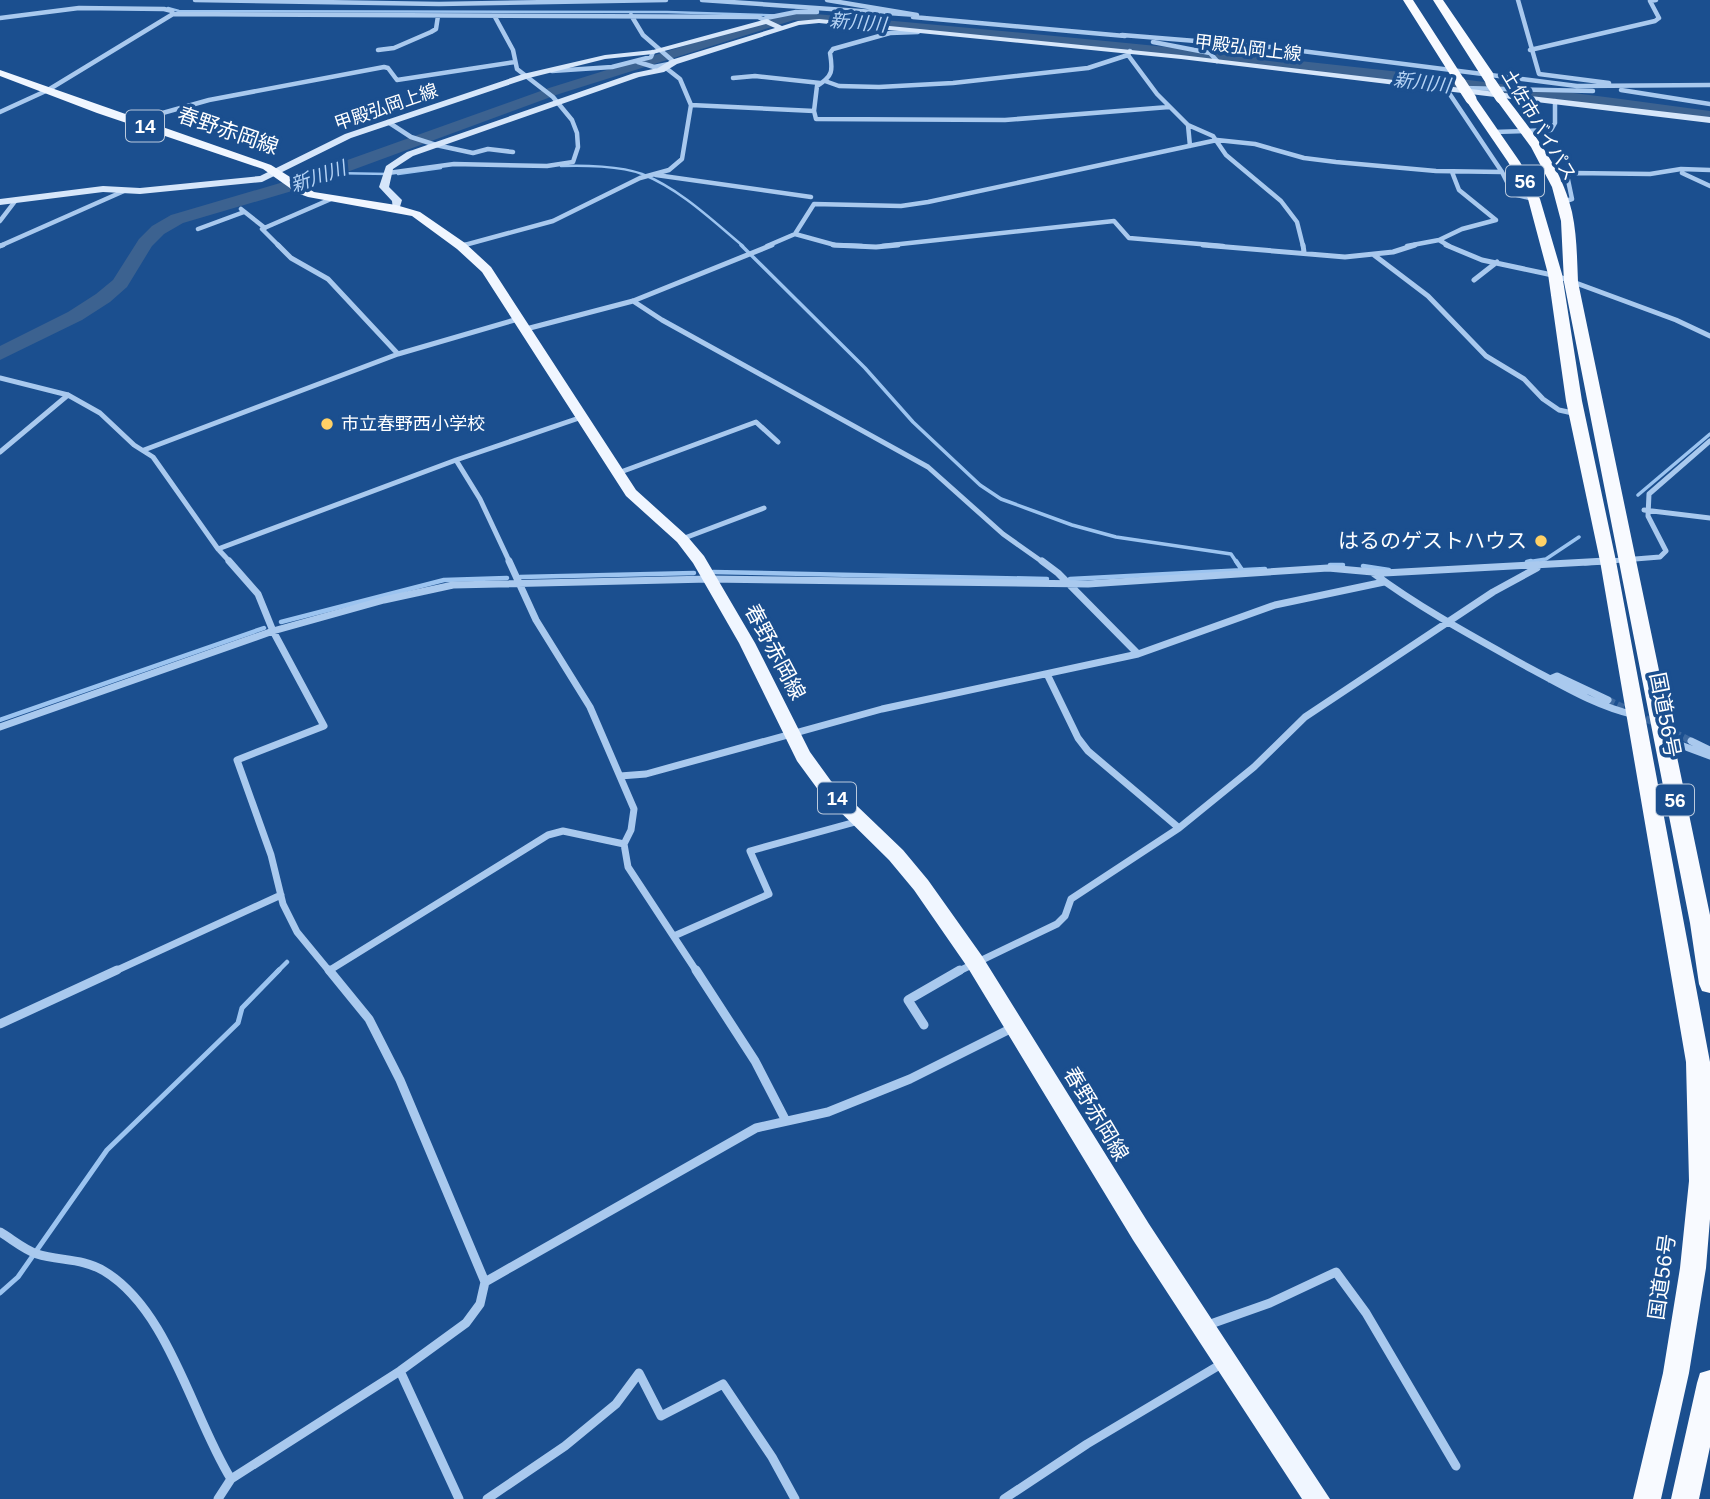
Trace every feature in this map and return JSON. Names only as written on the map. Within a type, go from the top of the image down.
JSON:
[{"type":"highway","name":"土佐市バイパス","points":[[1408,0],[1454,80],[1494,132],[1534,199],[1555,274]]},
{"type":"highway","name":"土佐市バイパス","points":[[1438,0],[1551,174],[1563,202],[1568,229],[1571,282]]},
{"type":"highway","name":"国道56号","points":[[1555,274],[1577,414],[1608,561],[1698,1062],[1705,1183],[1678,1360],[1647,1499]]},
{"type":"highway","name":"国道56号","points":[[1571,282],[1663,739],[1705,923],[1710,984]]},
{"type":"highway","points":[[1685,1499],[1710,1383]]},
{"type":"main road","name":"甲殿弘岡上線","points":[[0,202],[103,189],[124,191],[245,182],[278,172],[329,144],[526,76],[605,57],[666,59],[766,20]]},
{"type":"main road","points":[[766,20],[781,28]]},
{"type":"main road","name":"甲殿弘岡上線","points":[[388,175],[389,168],[398,160],[553,96],[666,59],[798,23],[818,22],[922,30],[1129,53],[1454,80],[1555,101],[1710,120]]},
{"type":"main road","name":"春野赤岡線","points":[[0,73],[278,172],[312,195],[396,208],[424,219],[461,246],[487,270],[631,493],[682,539],[699,560],[752,654],[803,756],[825,786],[896,855],[921,885],[975,962],[1202,1327],[1317,1499]]},
{"type":"main road","points":[[388,175],[384,187],[397,200],[396,208]]},
{"type":"street","points":[[195,0],[439,4],[666,0]]},
{"type":"street","points":[[702,0],[1270,47],[1490,87],[1584,91],[1610,91],[1616,88]]},
{"type":"street","points":[[827,0],[917,15],[913,17]]},
{"type":"street","points":[[1518,0],[1530,50],[1539,74],[1611,83],[1630,93],[1710,104]]},
{"type":"street","points":[[1530,50],[1655,21],[1659,18],[1650,1],[1656,0]]},
{"type":"street","points":[[0,18],[79,8],[164,9],[172,11],[173,14]]},
{"type":"street","points":[[0,112],[48,90],[173,14],[495,17],[631,15],[766,20],[796,12],[851,11]]},
{"type":"street","points":[[461,246],[553,221],[640,178],[669,170],[681,159],[691,105],[680,79],[666,59],[643,36],[631,15]]},
{"type":"street","points":[[378,50],[394,48],[431,32],[436,29],[438,16]]},
{"type":"street","points":[[388,175],[454,164],[537,166],[573,162],[579,150],[575,125],[553,96],[517,69],[513,50],[495,17]]},
{"type":"street","points":[[821,128],[814,111],[817,86],[830,78],[833,70],[830,53],[833,48],[890,33],[922,30]]},
{"type":"street","points":[[1122,35],[1210,53],[1217,61]]},
{"type":"street","points":[[733,78],[754,76],[823,82],[839,86],[880,87],[953,83],[1088,68],[1129,53],[1169,107],[1188,125],[1213,136],[1217,140],[1217,146],[1278,198],[1298,220],[1303,233],[1304,252]]},
{"type":"street","points":[[642,64],[651,57],[666,59]]},
{"type":"street","points":[[544,71],[612,67],[666,59]]},
{"type":"street","points":[[132,122],[209,100],[384,67],[397,79],[515,62]]},
{"type":"street","points":[[1454,80],[1489,78],[1616,88],[1710,85]]},
{"type":"street","points":[[1454,80],[1513,194],[1534,199]]},
{"type":"street","points":[[1494,132],[1551,130],[1555,124],[1555,101]]},
{"type":"street","points":[[691,105],[814,111]]},
{"type":"street","points":[[817,119],[1005,120],[1169,107]]},
{"type":"street","points":[[388,122],[416,139],[436,145],[473,153],[488,149],[513,152]]},
{"type":"street","points":[[1188,125],[1190,146]]},
{"type":"street","points":[[144,450],[398,354],[633,301],[795,234],[814,204],[888,206],[928,202],[1217,140],[1255,144],[1304,158],[1452,172],[1502,172]]},
{"type":"street","points":[[1678,172],[1681,169],[1710,170]]},
{"type":"street","points":[[795,234],[835,245],[876,247],[1114,221],[1129,238],[1345,257],[1374,256],[1439,240],[1462,229],[1496,220],[1459,191],[1452,172]]},
{"type":"street","points":[[1563,202],[1572,199],[1567,175],[1573,173],[1678,172],[1688,174],[1710,186]]},
{"type":"street","points":[[653,175],[811,197]]},
{"type":"street","points":[[0,246],[124,191]]},
{"type":"street","points":[[331,199],[262,229],[291,258],[328,279],[398,354]]},
{"type":"street","points":[[0,221],[16,200]]},
{"type":"street","points":[[198,229],[242,210],[265,228]]},
{"type":"street","points":[[1439,240],[1469,256],[1521,264],[1555,274],[1676,320],[1710,336]]},
{"type":"street","points":[[1374,256],[1429,296],[1486,356],[1524,380],[1559,410],[1577,414]]},
{"type":"street","points":[[1475,280],[1497,262]]},
{"type":"street","points":[[633,301],[674,327],[928,467],[1003,534],[1058,573],[1138,654]]},
{"type":"street","points":[[0,378],[68,395],[100,413],[134,445],[153,457],[218,549],[258,594],[274,631],[324,726],[237,760],[271,855],[281,895],[297,932],[369,1019],[400,1080],[485,1282],[480,1304],[466,1323],[400,1371],[231,1479],[218,1499]]},
{"type":"street","points":[[0,452],[68,395]]},
{"type":"street","points":[[218,549],[456,460],[582,417]]},
{"type":"street","points":[[618,473],[757,422],[778,442]]},
{"type":"street","points":[[0,727],[274,631],[453,585],[709,579],[1088,584],[1328,568],[1372,572],[1537,567],[1660,557],[1666,551],[1644,510],[1649,494],[1710,442]]},
{"type":"street","points":[[456,460],[480,499],[541,629],[590,707],[620,776],[634,810],[631,831],[624,844],[628,867],[755,1061],[786,1121]]},
{"type":"street","points":[[682,539],[764,508]]},
{"type":"street","points":[[1644,510],[1710,518]]},
{"type":"street","points":[[924,1025],[908,1000],[975,962],[1057,924],[1065,916],[1071,899],[1179,828],[1254,767],[1305,717],[1447,622],[1537,567]]},
{"type":"street","points":[[1372,572],[1447,622],[1550,679],[1623,713],[1636,715]]},
{"type":"street","points":[[620,776],[646,774],[882,709],[1138,654],[1275,605],[1362,589],[1384,582]]},
{"type":"street","points":[[1047,674],[1088,751],[1179,828]]},
{"type":"street","points":[[1550,679],[1557,676],[1608,700]]},
{"type":"street","points":[[1663,739],[1710,756]]},
{"type":"street","points":[[1691,741],[1710,750]]},
{"type":"street","points":[[674,936],[769,894],[750,851],[860,820]]},
{"type":"street","points":[[330,970],[548,835],[563,831],[624,844]]},
{"type":"street","points":[[0,1024],[281,895]]},
{"type":"street","points":[[485,1282],[755,1128],[828,1112],[910,1079],[1016,1026]]},
{"type":"street","points":[[0,1232],[39,1255],[90,1262],[117,1280],[149,1315],[169,1344],[218,1461],[231,1479]]},
{"type":"street","points":[[1202,1327],[1270,1303],[1336,1272],[1366,1313],[1456,1466]]},
{"type":"street","points":[[1004,1499],[1087,1444],[1226,1361]]},
{"type":"street","points":[[400,1371],[459,1499]]},
{"type":"street","points":[[487,1499],[565,1446],[617,1404],[639,1373],[661,1416],[723,1384],[772,1457],[795,1499]]},
{"type":"waterway","points":[[168,8],[179,11],[667,12],[793,16]]},
{"type":"waterway","name":"新川川","points":[[0,354],[75,316],[103,298],[120,283],[145,243],[158,230],[177,219],[303,182],[554,91],[793,16],[1059,40],[1582,98],[1710,116]]},
{"type":"waterway","points":[[561,166],[613,168],[633,171],[656,180],[682,197],[743,246]]},
{"type":"waterway","points":[[398,174],[441,168]]},
{"type":"waterway","points":[[330,173],[389,174]]},
{"type":"waterway","points":[[741,245],[865,368],[913,422],[980,485],[1001,499],[1072,525],[1116,537],[1231,554],[1237,563]]},
{"type":"waterway","points":[[1638,495],[1710,434]]},
{"type":"waterway","points":[[1531,561],[1527,562],[1546,559],[1579,537]]},
{"type":"waterway","points":[[1236,561],[1242,570]]},
{"type":"waterway","points":[[1330,565],[1343,565]]},
{"type":"waterway","points":[[1363,566],[1389,570]]},
{"type":"waterway","points":[[1070,579],[1265,569]]},
{"type":"waterway","points":[[713,572],[1047,579]]},
{"type":"waterway","points":[[520,577],[694,573]]},
{"type":"waterway","points":[[281,622],[444,580],[507,578]]},
{"type":"waterway","points":[[0,720],[264,628]]},
{"type":"waterway","points":[[279,970],[287,962]]},
{"type":"waterway","points":[[0,1293],[18,1277],[107,1150],[238,1023],[242,1008],[279,970]]},
{"type":"tunnel","points":[[1608,700],[1691,741]]},
{"type":"place","name":"市立春野西小学校","points":[[327,424]]},
{"type":"place","name":"はるのゲストハウス","points":[[1541,541]]}]
